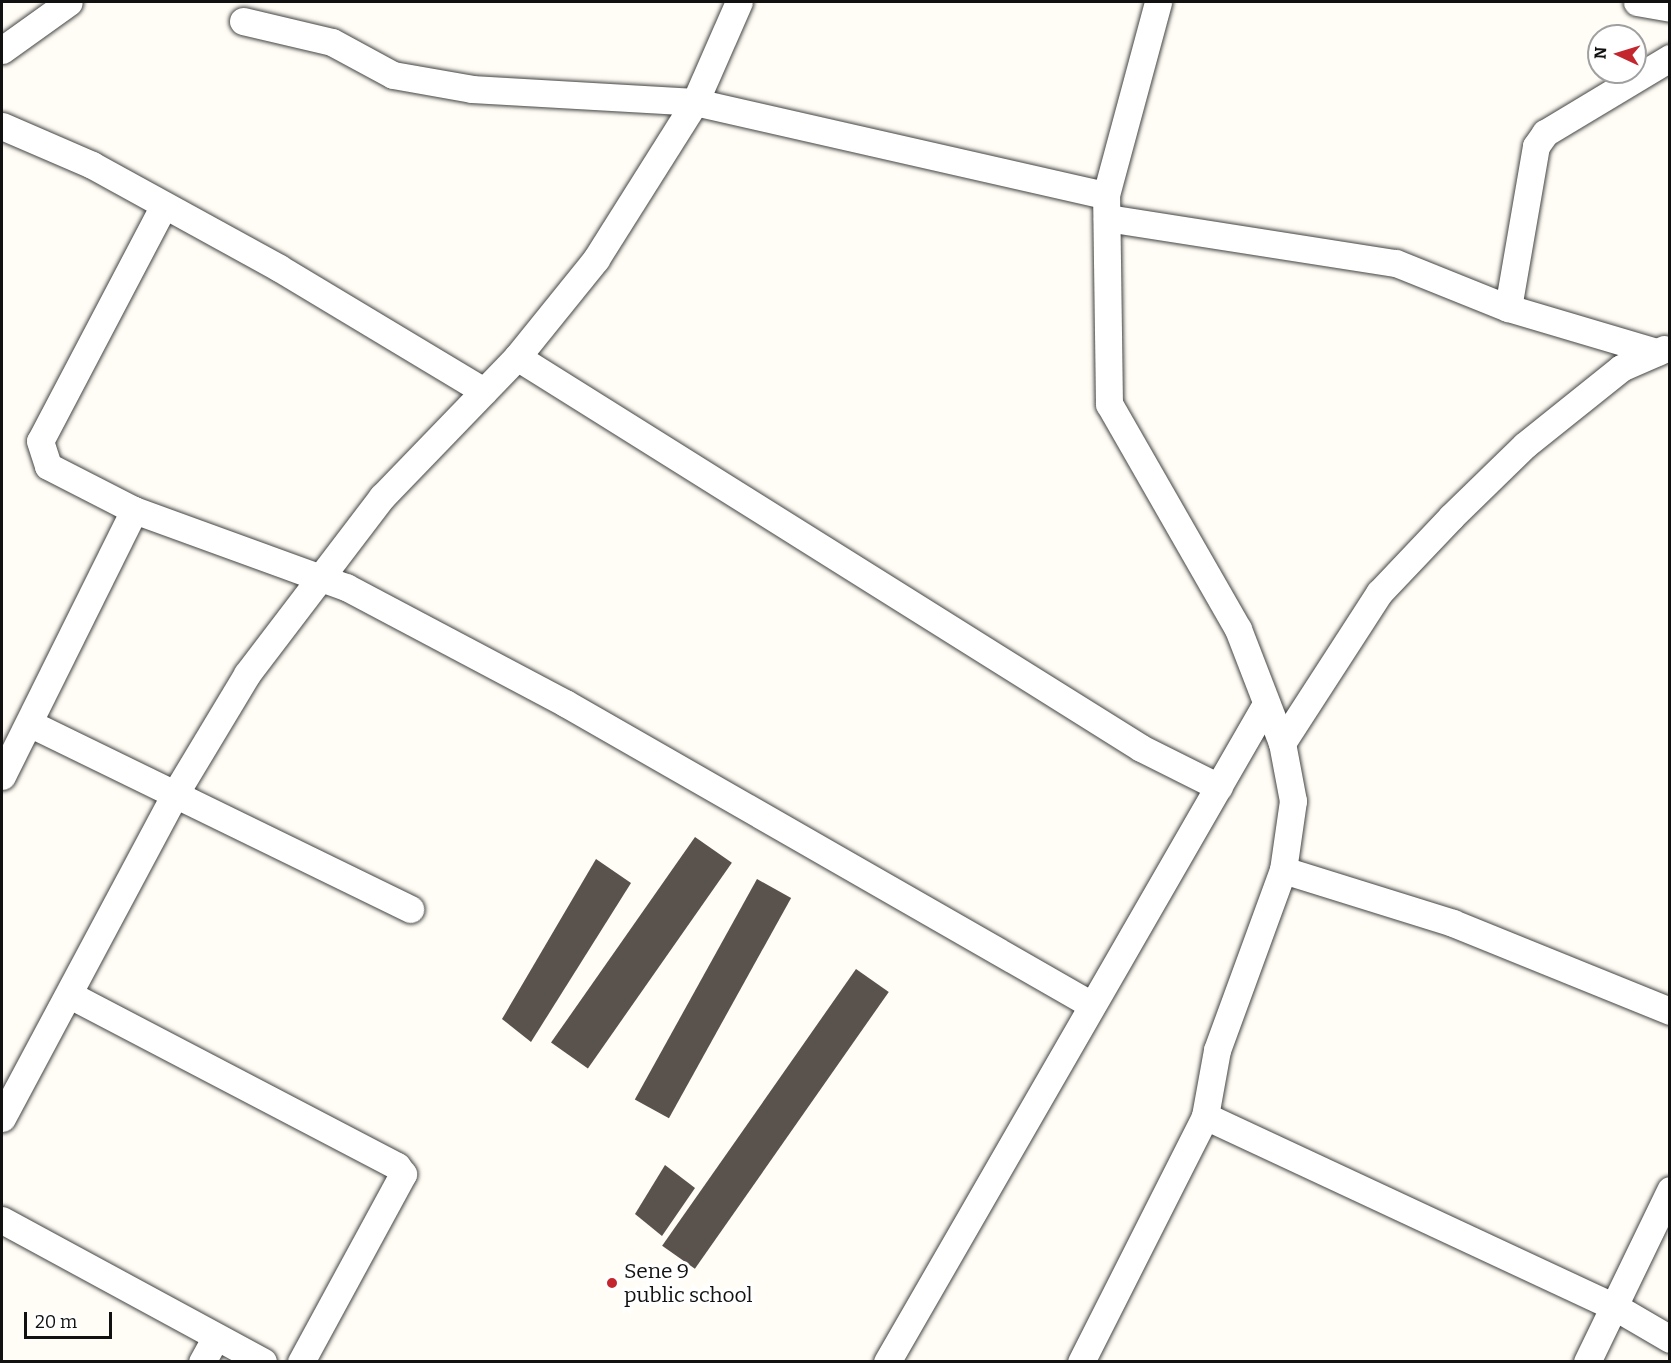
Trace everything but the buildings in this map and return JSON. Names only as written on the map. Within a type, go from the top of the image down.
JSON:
[{"type":"street","points":[[2,50],[69,2]]},
{"type":"street","points":[[2,1118],[70,995],[175,794],[247,674],[382,496],[517,357],[596,259],[695,102],[739,2]]},
{"type":"street","points":[[1081,1362],[1205,1116],[1216,1050],[1283,870],[1293,801],[1282,743],[1238,629],[1109,404],[1106,207],[1158,2]]},
{"type":"street","points":[[1637,2],[1670,8]]},
{"type":"street","points":[[243,21],[332,42],[393,75],[472,88],[695,102],[1106,207],[1351,252],[1396,263],[1508,308],[1663,349]]},
{"type":"street","points":[[1508,308],[1536,146],[1545,133],[1670,58]]},
{"type":"street","points":[[2,126],[92,165],[163,207],[279,268],[484,391]]},
{"type":"street","points":[[163,207],[40,441],[48,466],[134,510],[346,587],[565,703],[1092,1005]]},
{"type":"street","points":[[1282,743],[1379,593],[1451,516],[1525,444],[1621,368],[1663,349]]},
{"type":"street","points":[[517,357],[1141,748],[1219,786]]},
{"type":"street","points":[[2,776],[31,724],[134,510]]},
{"type":"street","points":[[887,1362],[1266,704]]},
{"type":"street","points":[[31,724],[410,909]]},
{"type":"street","points":[[1283,870],[1453,923],[1670,1011]]},
{"type":"street","points":[[70,995],[397,1166],[403,1174],[301,1362]]},
{"type":"street","points":[[1205,1116],[1617,1308],[1670,1339]]},
{"type":"street","points":[[1587,1362],[1617,1308],[1670,1190]]},
{"type":"street","points":[[2,1220],[208,1351],[263,1362]]},
{"type":"place","name":"Sene 9 public school","points":[[612,1283]]}]
